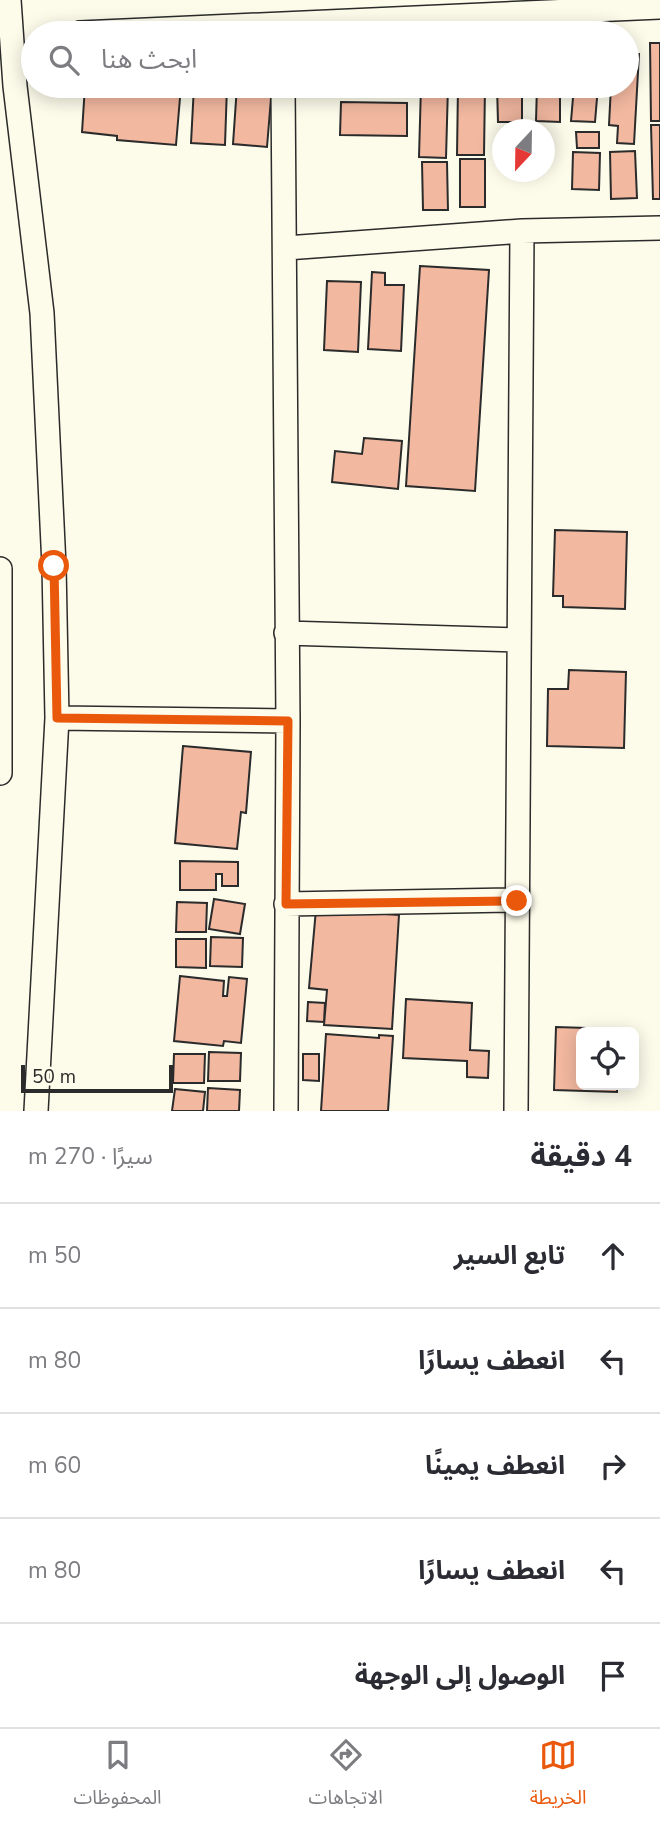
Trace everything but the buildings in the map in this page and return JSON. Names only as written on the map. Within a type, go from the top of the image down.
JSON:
[{"type":"street","points":[[9,0],[21,98]]},
{"type":"street","points":[[419,21],[660,7]]},
{"type":"street","points":[[21,98],[42,313],[54,566],[57,718],[36,1111]]},
{"type":"street","points":[[283,98],[288,721],[286,1111]]},
{"type":"street","points":[[286,248],[522,231],[660,228]]},
{"type":"street","points":[[516,1111],[522,231]]},
{"type":"street","points":[[0,569],[0,773]]},
{"type":"street","points":[[286,633],[519,640]]},
{"type":"street","points":[[57,718],[288,721]]},
{"type":"street","points":[[286,904],[517,901]]},
{"type":"route","points":[[54,566],[57,718],[288,721],[286,904],[517,901]]}]
